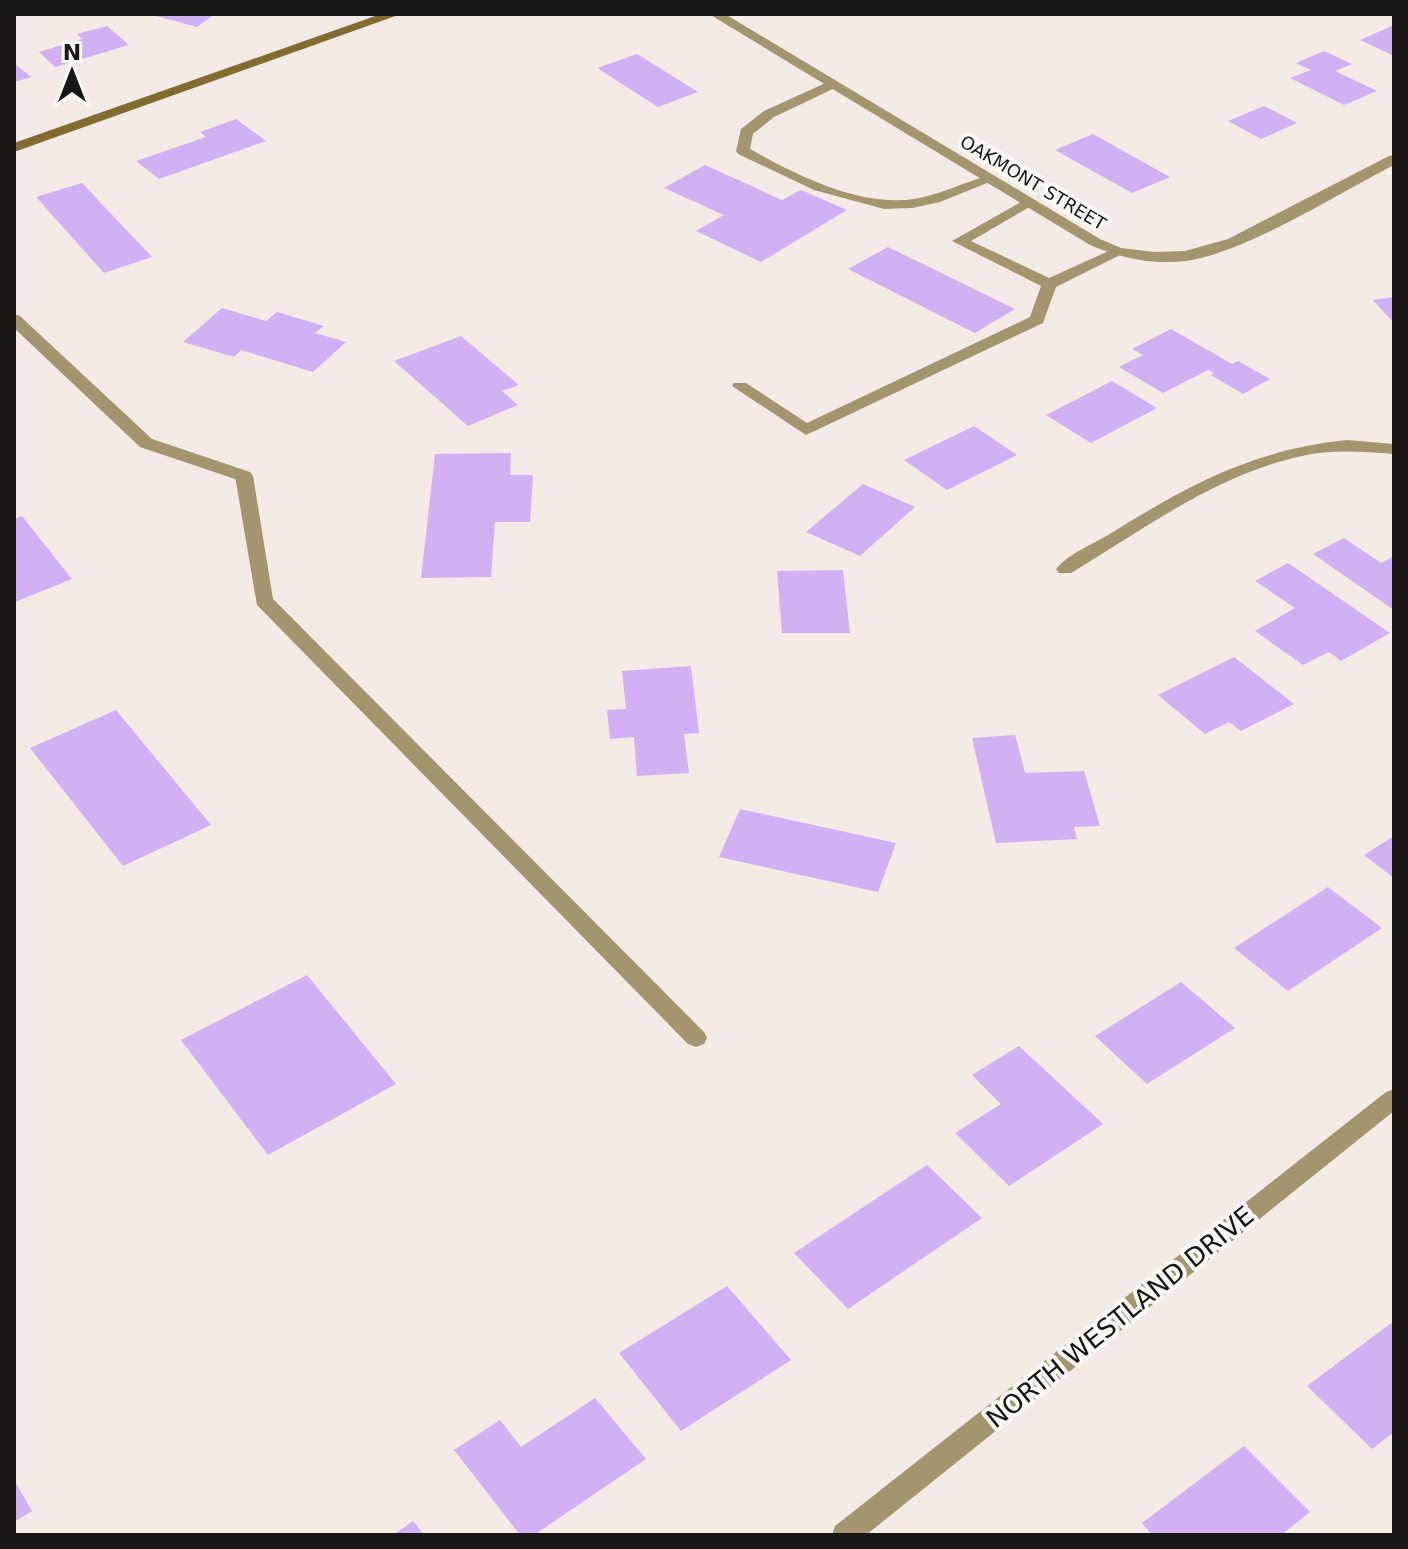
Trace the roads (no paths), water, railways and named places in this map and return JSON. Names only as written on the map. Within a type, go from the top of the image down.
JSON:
[{"type":"street","points":[[14,148],[394,14]]},
{"type":"street","name":"OAKMONT STREET","points":[[716,14],[1095,242],[1118,252],[1154,257],[1186,256],[1233,242],[1394,159]]},
{"type":"street","points":[[832,84],[769,114],[746,132],[743,151],[763,163],[877,205],[902,205],[940,197],[990,179]]},
{"type":"street","points":[[1028,202],[960,241],[1049,284]]},
{"type":"street","points":[[740,386],[806,430],[1037,320],[1049,284],[1118,252]]},
{"type":"street","points":[[14,319],[146,443],[244,476],[264,601],[696,1038]]},
{"type":"street","points":[[1065,569],[1229,471],[1269,456],[1349,444],[1394,449]]},
{"type":"street","name":"NORTH WESTLAND DRIVE","points":[[845,1535],[1394,1098]]}]
